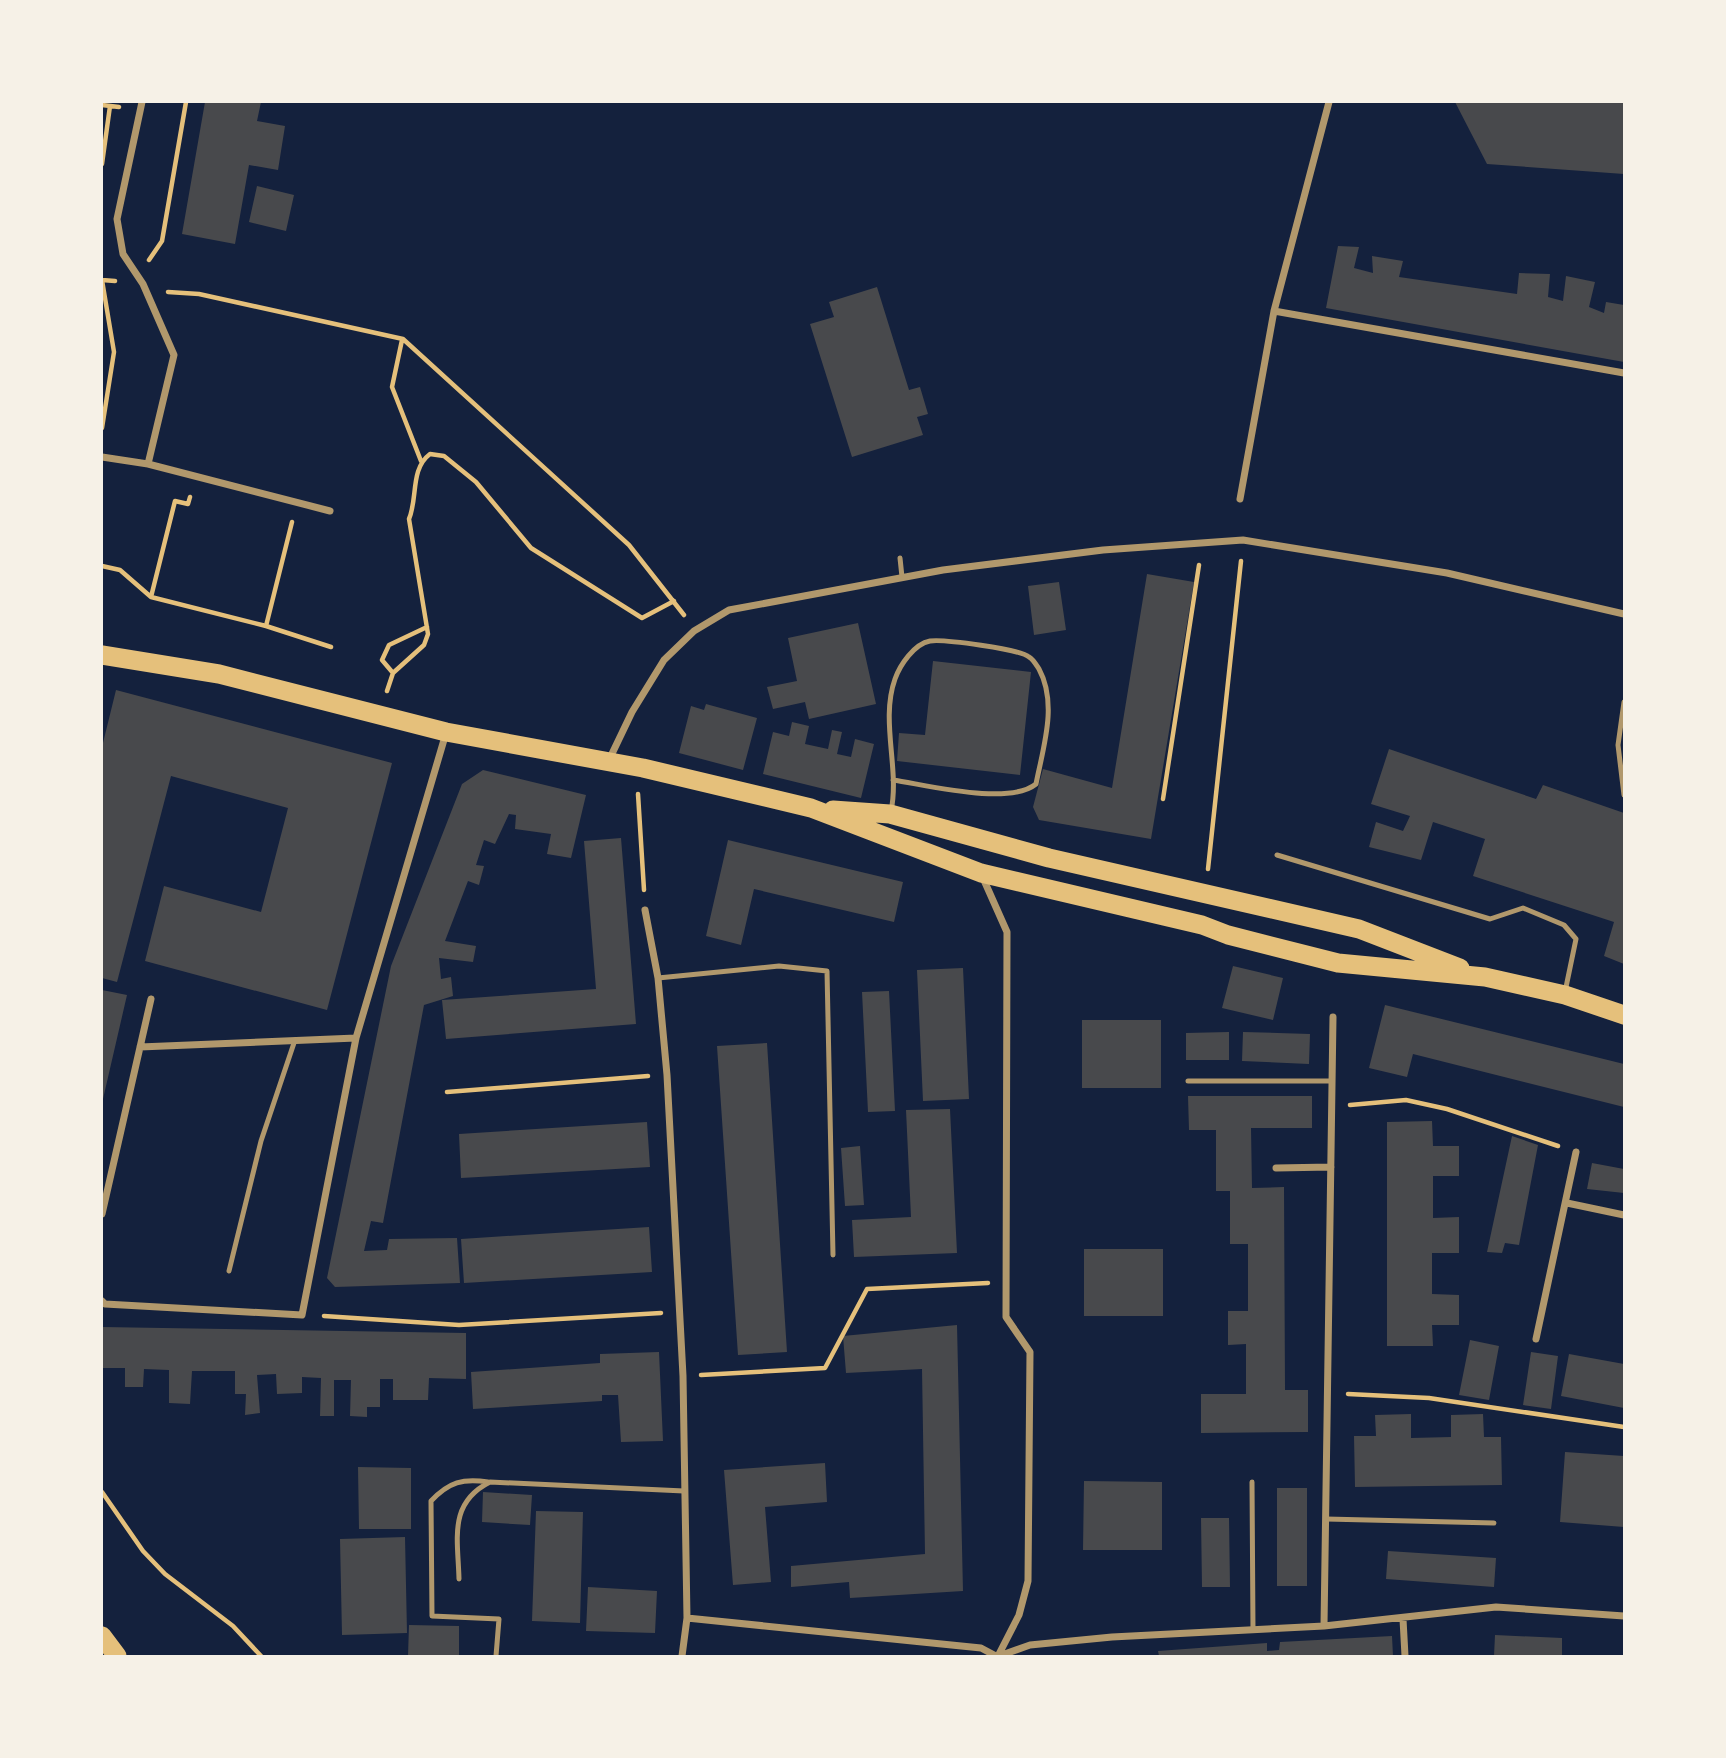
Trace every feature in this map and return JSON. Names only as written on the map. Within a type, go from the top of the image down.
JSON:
[{"type":"highway","points":[[102,656],[219,674],[446,732],[609,761],[811,808],[981,873],[1202,925],[1228,935],[1338,963],[1485,977],[1565,995],[1625,1016]]},
{"type":"highway","points":[[811,808],[890,814],[1049,858],[1359,929],[1485,977]]},
{"type":"highway","points":[[102,1636],[117,1657]]},
{"type":"street","points":[[142,102],[117,219],[123,254],[143,284],[174,355],[148,464]]},
{"type":"street","points":[[1240,499],[1273,311],[1329,102]]},
{"type":"street","points":[[1273,311],[1625,373]]},
{"type":"street","points":[[102,457],[148,464],[330,511]]},
{"type":"street","points":[[609,761],[647,685],[664,660],[694,631],[729,610],[902,577],[1103,550],[1244,540],[1447,573],[1625,614]]},
{"type":"street","points":[[104,1303],[302,1315],[356,1038],[446,732]]},
{"type":"street","points":[[981,873],[1007,932],[1006,1317],[1030,1352],[1028,1581],[1019,1615],[998,1657]]},
{"type":"street","points":[[645,910],[658,978],[667,1075],[683,1376],[687,1618],[682,1657]]},
{"type":"street","points":[[102,1214],[151,999]]},
{"type":"street","points":[[1324,1626],[1333,1017]]},
{"type":"street","points":[[140,1047],[356,1038]]},
{"type":"street","points":[[1536,1339],[1576,1152]]},
{"type":"street","points":[[1276,1168],[1331,1167]]},
{"type":"street","points":[[1567,1203],[1625,1215]]},
{"type":"street","points":[[687,1618],[981,1648],[998,1657],[1030,1645],[1324,1626],[1496,1607],[1625,1616]]},
{"type":"street","points":[[1403,1619],[1405,1657]]},
{"type":"lane","points":[[901,558],[902,577]]},
{"type":"lane","points":[[890,814],[894,796],[893,780],[890,701],[895,678],[909,654],[928,641],[1009,649],[1029,656],[1040,670],[1050,713],[1036,784],[1028,791],[1009,796],[893,780]]},
{"type":"lane","points":[[1624,795],[1618,745],[1625,702]]},
{"type":"lane","points":[[1277,855],[1490,919],[1523,908],[1564,925],[1576,939],[1565,995]]},
{"type":"lane","points":[[658,978],[779,966],[827,971],[833,1255]]},
{"type":"lane","points":[[229,1271],[261,1141],[295,1040]]},
{"type":"lane","points":[[1188,1081],[1332,1081]]},
{"type":"lane","points":[[496,1657],[499,1619],[432,1616],[431,1502],[455,1482],[470,1479],[684,1490]]},
{"type":"lane","points":[[459,1579],[458,1522],[463,1506],[472,1491],[490,1482]]},
{"type":"lane","points":[[1252,1482],[1253,1629]]},
{"type":"lane","points":[[1326,1519],[1494,1524]]},
{"type":"path","points":[[157,271],[149,261],[162,242],[186,102]]},
{"type":"path","points":[[102,164],[110,106]]},
{"type":"path","points":[[102,428],[114,352],[102,280],[143,284],[171,292],[199,293],[403,339],[629,545],[674,601],[694,631]]},
{"type":"path","points":[[164,282],[171,292]]},
{"type":"path","points":[[403,339],[392,387],[422,461]]},
{"type":"path","points":[[380,713],[393,673],[424,645],[428,627],[409,519],[416,504],[416,477],[422,461],[430,454],[444,456],[476,482],[531,548],[642,618],[674,601]]},
{"type":"path","points":[[151,597],[175,501],[188,504],[196,478]]},
{"type":"path","points":[[266,626],[297,503]]},
{"type":"path","points":[[1208,869],[1244,540]]},
{"type":"path","points":[[1163,799],[1203,541]]},
{"type":"path","points":[[102,566],[120,570],[151,597],[266,626],[331,647]]},
{"type":"path","points":[[393,673],[382,660],[389,645],[428,627]]},
{"type":"path","points":[[636,803],[645,910]]},
{"type":"path","points":[[447,1092],[667,1075]]},
{"type":"path","points":[[1332,1107],[1406,1100],[1447,1109],[1576,1152]]},
{"type":"path","points":[[683,1376],[825,1368],[867,1289],[1007,1282]]},
{"type":"path","points":[[302,1315],[459,1325],[678,1312]]},
{"type":"path","points":[[1329,1394],[1429,1398],[1625,1427]]},
{"type":"path","points":[[102,1492],[144,1551],[165,1574],[233,1626],[261,1657]]},
{"type":"building","points":[[205,102],[261,102],[257,121],[285,126],[278,170],[249,165],[235,244],[182,234]]},
{"type":"building","points":[[1455,102],[1624,102],[1624,174],[1487,164]]},
{"type":"building","points":[[257,186],[294,195],[286,231],[249,222]]},
{"type":"building","points":[[1338,246],[1359,247],[1354,268],[1373,273],[1372,256],[1403,261],[1399,277],[1517,294],[1519,273],[1550,274],[1548,297],[1563,301],[1566,276],[1595,282],[1589,307],[1604,313],[1606,302],[1624,305],[1624,362],[1326,308]]},
{"type":"building","points":[[877,287],[909,390],[920,387],[928,414],[917,417],[923,435],[852,457],[810,324],[834,317],[829,302]]},
{"type":"building","points":[[1147,574],[1194,582],[1151,839],[1039,820],[1033,807],[1043,769],[1112,788]]},
{"type":"building","points":[[1059,582],[1066,630],[1034,635],[1028,586]]},
{"type":"building","points":[[858,623],[876,704],[809,719],[805,702],[773,709],[767,687],[797,681],[788,638]]},
{"type":"building","points":[[933,661],[1031,672],[1020,775],[897,761],[899,733],[925,735]]},
{"type":"building","points":[[116,690],[392,763],[327,1010],[145,961],[164,886],[261,912],[288,808],[171,776],[117,982],[102,978],[102,747]]},
{"type":"building","points":[[706,704],[757,718],[743,770],[679,753],[691,706],[704,710]]},
{"type":"building","points":[[792,722],[809,726],[805,744],[828,749],[832,730],[842,732],[837,754],[851,757],[855,739],[874,744],[861,798],[763,774],[773,732],[789,736]]},
{"type":"building","points":[[1389,749],[1536,799],[1543,785],[1624,813],[1624,964],[1604,956],[1614,922],[1473,876],[1485,839],[1433,822],[1421,860],[1369,847],[1376,822],[1403,831],[1410,816],[1371,804]]},
{"type":"building","points":[[483,770],[586,795],[571,858],[547,854],[551,834],[515,829],[516,815],[509,814],[495,844],[484,840],[476,865],[484,866],[479,885],[468,881],[445,941],[476,946],[473,962],[439,958],[441,979],[451,977],[453,996],[424,1005],[383,1223],[371,1221],[364,1251],[387,1250],[389,1239],[457,1238],[460,1283],[335,1287],[327,1278],[391,966],[462,784]]},
{"type":"building","points":[[621,838],[636,1024],[446,1039],[442,1000],[596,989],[584,841]]},
{"type":"building","points":[[728,840],[903,882],[894,922],[754,889],[741,945],[706,936]]},
{"type":"building","points":[[1233,966],[1283,978],[1273,1020],[1222,1008]]},
{"type":"building","points":[[963,968],[969,1099],[923,1101],[917,970]]},
{"type":"building","points":[[102,990],[127,995],[103,1099],[102,1099]]},
{"type":"building","points":[[889,991],[895,1111],[868,1112],[862,992]]},
{"type":"building","points":[[1385,1005],[1624,1064],[1624,1107],[1413,1054],[1407,1077],[1369,1068]]},
{"type":"building","points":[[1082,1020],[1161,1020],[1161,1088],[1082,1088]]},
{"type":"building","points":[[1229,1032],[1229,1060],[1186,1060],[1186,1033]]},
{"type":"building","points":[[1243,1032],[1310,1034],[1309,1064],[1242,1061]]},
{"type":"building","points":[[767,1043],[787,1352],[738,1355],[717,1046]]},
{"type":"building","points":[[1188,1096],[1312,1096],[1312,1128],[1251,1128],[1252,1188],[1284,1187],[1285,1390],[1308,1390],[1308,1432],[1201,1433],[1201,1394],[1246,1394],[1246,1344],[1228,1345],[1228,1311],[1248,1311],[1248,1244],[1230,1244],[1230,1191],[1216,1191],[1216,1130],[1189,1130]]},
{"type":"building","points":[[950,1109],[957,1253],[854,1257],[852,1220],[911,1217],[906,1110]]},
{"type":"building","points":[[1432,1121],[1433,1146],[1459,1146],[1459,1176],[1433,1176],[1433,1218],[1459,1217],[1459,1253],[1432,1253],[1432,1294],[1459,1295],[1459,1325],[1432,1325],[1433,1346],[1387,1346],[1387,1122]]},
{"type":"building","points":[[647,1122],[650,1167],[461,1178],[459,1134]]},
{"type":"building","points":[[1512,1136],[1538,1145],[1519,1245],[1505,1243],[1502,1253],[1487,1252]]},
{"type":"building","points":[[860,1146],[864,1205],[845,1206],[841,1148]]},
{"type":"building","points":[[1592,1163],[1624,1169],[1624,1193],[1587,1189]]},
{"type":"building","points":[[649,1227],[652,1272],[464,1283],[461,1239]]},
{"type":"building","points":[[1084,1249],[1163,1249],[1163,1316],[1084,1316]]},
{"type":"building","points":[[957,1325],[963,1591],[850,1598],[849,1582],[791,1587],[791,1566],[925,1554],[922,1369],[846,1373],[843,1336]]},
{"type":"building","points":[[102,1327],[466,1333],[466,1379],[429,1378],[428,1400],[393,1400],[393,1379],[380,1379],[380,1407],[367,1407],[367,1417],[350,1416],[351,1380],[334,1380],[334,1416],[320,1416],[321,1378],[302,1377],[302,1393],[277,1394],[276,1374],[257,1375],[260,1413],[245,1415],[246,1394],[235,1394],[235,1371],[192,1371],[190,1404],[169,1403],[169,1370],[144,1369],[143,1387],[125,1387],[125,1368],[102,1368]]},
{"type":"building","points":[[1470,1340],[1499,1346],[1489,1400],[1459,1395]]},
{"type":"building","points":[[659,1352],[663,1441],[621,1442],[618,1395],[602,1395],[602,1401],[473,1409],[471,1372],[600,1363],[600,1354]]},
{"type":"building","points":[[1531,1352],[1558,1356],[1551,1409],[1523,1405]]},
{"type":"building","points":[[1569,1354],[1624,1364],[1624,1408],[1561,1396]]},
{"type":"building","points":[[1411,1414],[1411,1438],[1451,1437],[1451,1415],[1483,1414],[1484,1437],[1501,1437],[1502,1485],[1355,1487],[1354,1436],[1376,1436],[1375,1415]]},
{"type":"building","points":[[1565,1452],[1624,1456],[1624,1527],[1560,1522]]},
{"type":"building","points":[[825,1463],[827,1502],[765,1507],[771,1582],[733,1585],[724,1470]]},
{"type":"building","points":[[358,1467],[411,1468],[411,1529],[359,1529]]},
{"type":"building","points":[[1084,1481],[1162,1482],[1162,1550],[1083,1550]]},
{"type":"building","points":[[1277,1488],[1307,1488],[1307,1586],[1277,1586]]},
{"type":"building","points":[[483,1492],[532,1495],[530,1525],[482,1522]]},
{"type":"building","points":[[536,1511],[583,1512],[580,1623],[532,1621]]},
{"type":"building","points":[[1201,1518],[1229,1518],[1230,1587],[1202,1587]]},
{"type":"building","points":[[405,1537],[407,1633],[342,1635],[340,1539]]},
{"type":"building","points":[[1388,1551],[1496,1558],[1494,1587],[1386,1579]]},
{"type":"building","points":[[588,1587],[657,1591],[655,1633],[586,1631]]},
{"type":"building","points":[[409,1625],[459,1626],[459,1656],[408,1656]]},
{"type":"building","points":[[1495,1635],[1562,1638],[1562,1656],[1494,1656]]},
{"type":"building","points":[[1392,1636],[1393,1656],[1159,1656],[1158,1651],[1267,1643],[1267,1651],[1279,1650],[1280,1642]]}]
